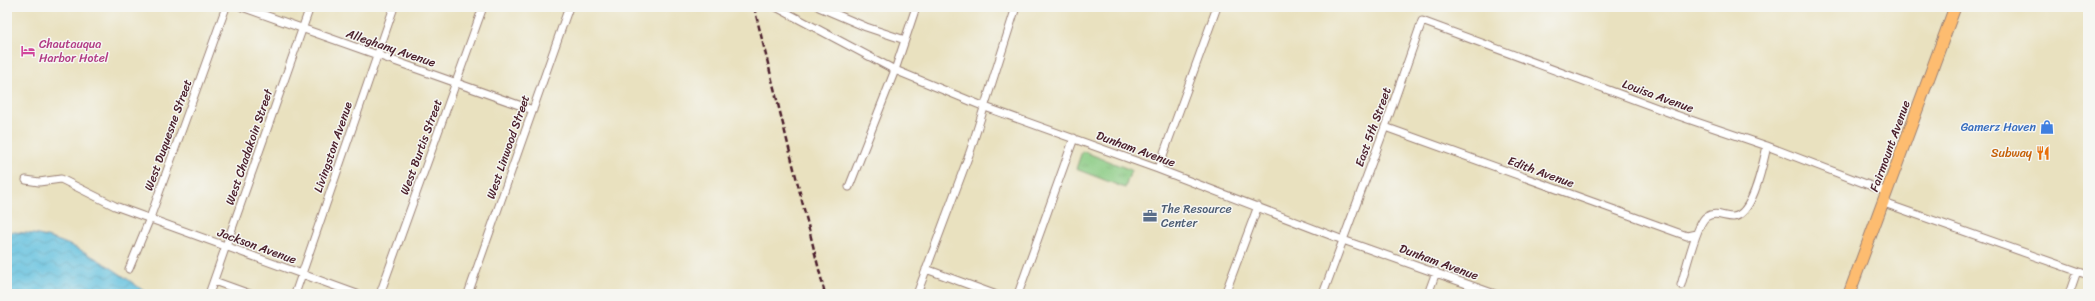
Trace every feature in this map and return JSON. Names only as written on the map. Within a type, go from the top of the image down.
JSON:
[{"type":"main road","name":"Fairmount Avenue","points":[[1848,294],[1955,7]]},
{"type":"street","name":"West Duquesne Street","points":[[129,269],[150,218],[226,7]]},
{"type":"street","name":"Alleghany Avenue","points":[[242,7],[533,110]]},
{"type":"street","name":"West Chadakoin Street","points":[[209,294],[310,7]]},
{"type":"street","name":"Livingston Avenue","points":[[295,294],[394,7]]},
{"type":"street","name":"West Burtis Street","points":[[380,294],[483,7]]},
{"type":"street","name":"West Linwood Street","points":[[468,294],[569,7]]},
{"type":"street","name":"Dunham Avenue","points":[[777,7],[895,70],[985,107],[1258,206],[1343,240],[1495,294]]},
{"type":"street","points":[[819,7],[866,27],[905,40]]},
{"type":"street","points":[[849,187],[895,70],[916,7]]},
{"type":"street","points":[[917,294],[985,107],[1016,7]]},
{"type":"street","points":[[1158,169],[1217,7]]},
{"type":"street","name":"Louisa Avenue","points":[[1422,22],[1676,115],[1767,146],[1885,197],[2088,275]]},
{"type":"street","name":"East 5th Street","points":[[1323,294],[1422,22]]},
{"type":"street","name":"Edith Avenue","points":[[1385,127],[1693,235]]},
{"type":"street","points":[[1018,294],[1074,138]]},
{"type":"street","points":[[1681,285],[1693,235],[1705,218],[1715,213],[1732,217],[1741,215],[1746,210],[1756,188],[1767,146]]},
{"type":"street","name":"Jackson Avenue","points":[[26,180],[39,182],[61,179],[115,206],[357,294]]},
{"type":"street","points":[[1225,294],[1258,206]]},
{"type":"street","points":[[926,269],[994,294]]},
{"type":"street","points":[[2069,294],[2078,271]]},
{"type":"street","points":[[1428,294],[1436,272]]},
{"type":"street","points":[[214,281],[250,294]]},
{"type":"green space","points":[[1082,151],[1131,170],[1125,188],[1076,169]]},
{"type":"water","points":[[7,232],[27,233],[65,243],[99,260],[148,294],[7,294]]},
{"type":"railway","points":[[754,7],[825,294]]},
{"type":"place","name":"Chautauqua Harbor Hotel","points":[[28,51]]},
{"type":"place","name":"Gamerz Haven","points":[[2047,127]]},
{"type":"place","name":"Subway","points":[[2043,153]]},
{"type":"place","name":"The Resource Center","points":[[1150,216]]}]
